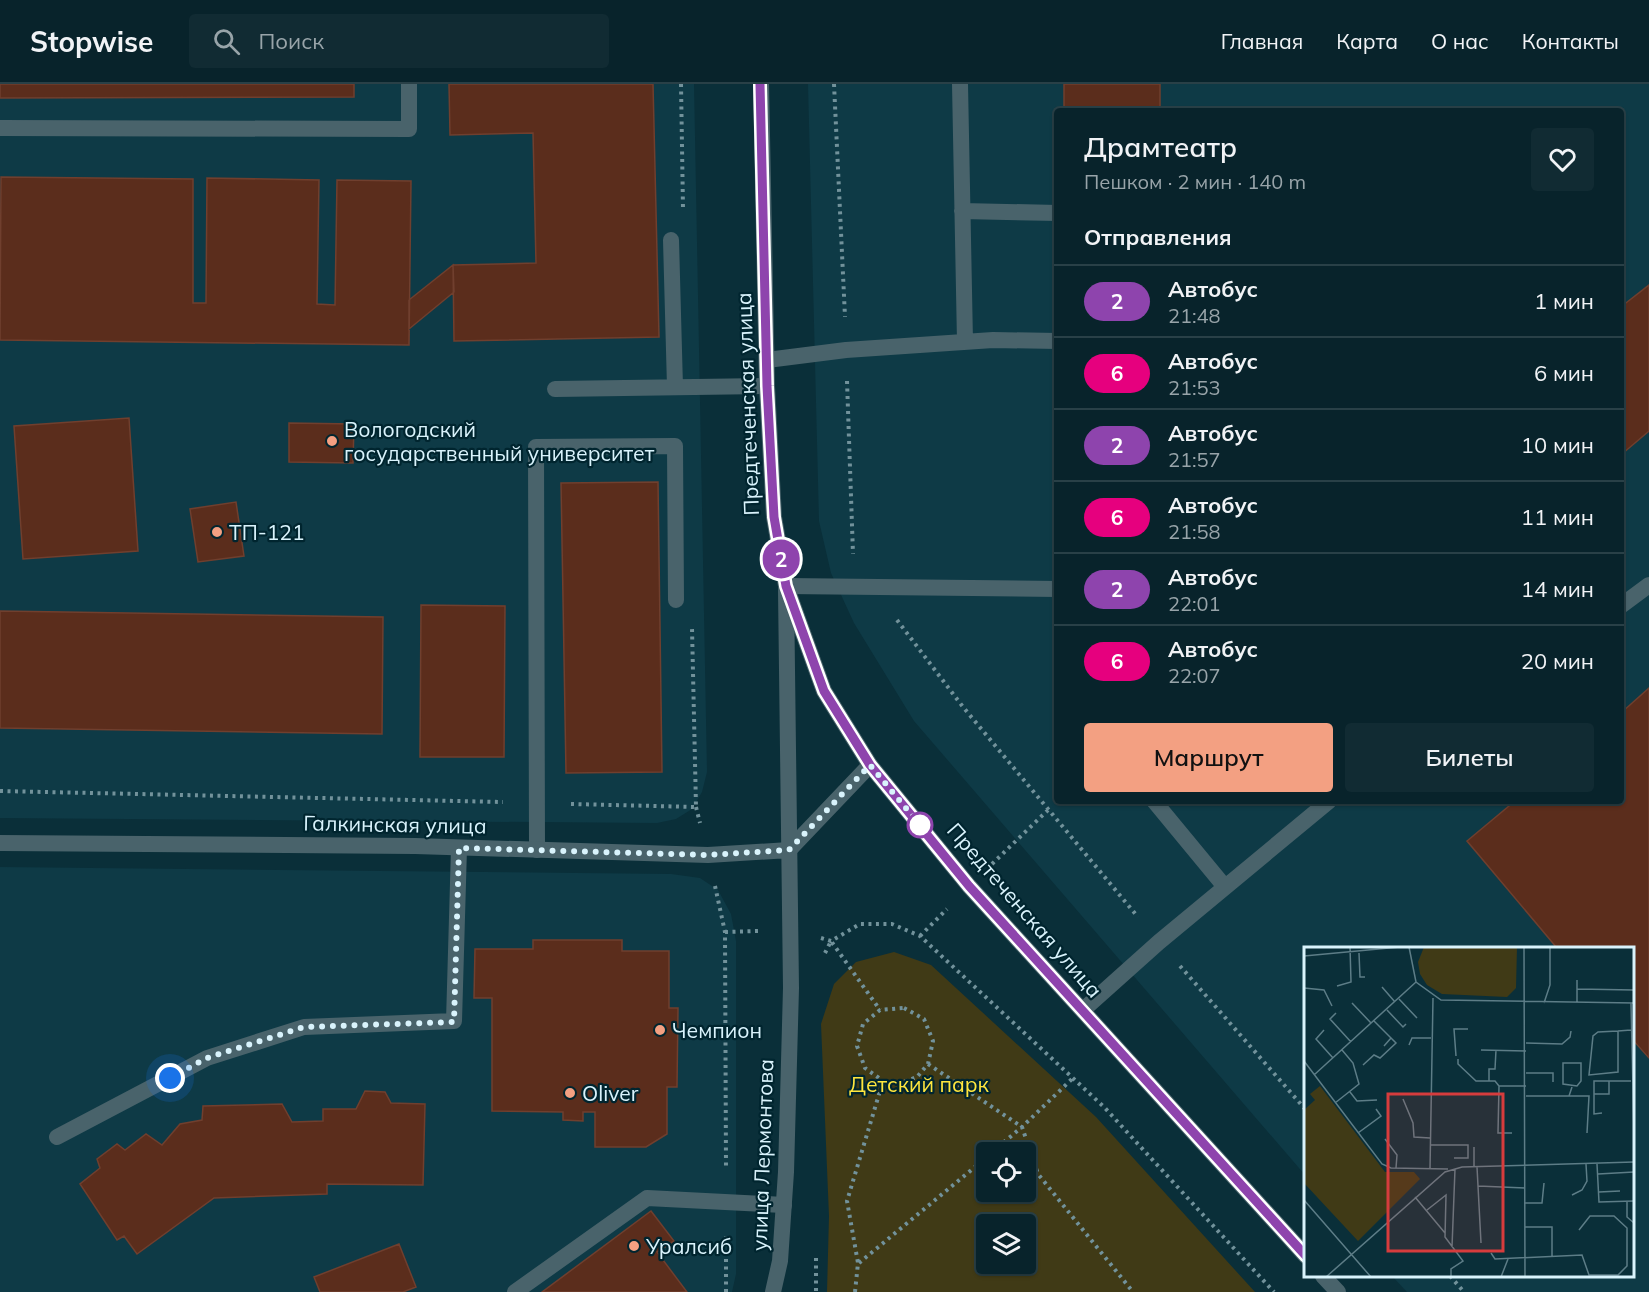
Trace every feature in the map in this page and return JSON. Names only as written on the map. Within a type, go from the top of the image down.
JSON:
[{"type":"street","points":[[0,128],[410,129],[409,84]]},
{"type":"street","name":"Предтеченская улица","points":[[760,84],[766,360],[774,517],[786,586],[824,691],[870,765],[969,886],[1304,1255]]},
{"type":"street","points":[[960,84],[965,342]]},
{"type":"street","points":[[963,211],[1054,213]]},
{"type":"street","points":[[671,240],[675,387]]},
{"type":"street","points":[[766,360],[846,350],[993,340],[1054,341]]},
{"type":"street","points":[[555,389],[767,386]]},
{"type":"street","points":[[537,849],[536,447],[675,446],[676,600]]},
{"type":"street","points":[[1624,604],[1649,585]]},
{"type":"street","points":[[786,586],[1054,589]]},
{"type":"street","name":"улица Лермонтова","points":[[774,1292],[780,1261],[784,1204],[789,1034],[786,586]]},
{"type":"street","points":[[789,850],[870,765]]},
{"type":"street","points":[[1157,804],[1225,887]]},
{"type":"street","points":[[1083,1010],[1159,942],[1325,804]]},
{"type":"street","name":"Галкинская улица","points":[[0,843],[537,849],[708,855],[789,850]]},
{"type":"street","points":[[57,1137],[207,1058],[304,1027],[454,1022],[459,848]]},
{"type":"street","points":[[515,1292],[647,1198],[784,1204]]},
{"type":"street","points":[[1325,1277],[1338,1292]]},
{"type":"path","points":[[834,84],[852,552],[872,586],[963,707],[1159,942],[1304,1109]]},
{"type":"path","points":[[696,807],[726,932],[726,1292]]},
{"type":"path","points":[[726,932],[790,930],[831,941],[860,924],[892,924],[920,936],[1104,1107],[1274,1292]]},
{"type":"path","points":[[904,1008],[924,1019],[933,1041],[928,1064],[917,1077],[901,1083],[884,1081],[865,1068],[857,1046],[862,1024],[880,1010],[904,1008]]},
{"type":"path","points":[[928,1064],[1022,1127],[1038,1174],[1133,1292]]},
{"type":"path","points":[[1004,1142],[1073,1078]]},
{"type":"path","points":[[855,1292],[858,1263],[847,1201],[884,1081]]},
{"type":"path","points":[[858,1263],[976,1165]]},
{"type":"path","points":[[1452,1277],[1464,1292]]},
{"type":"shaded area","name":"Вологодский государственный университет","points":[[0,84],[694,84],[707,772],[702,792],[692,809],[676,819],[657,823],[0,818]]},
{"type":"shaded area","points":[[808,84],[1649,84],[1649,1292],[1407,1292],[1393,1277],[1634,1277],[1634,947],[1304,947],[1304,1174],[914,721],[854,623],[831,573],[819,521]]},
{"type":"shaded area","points":[[0,867],[671,874],[700,878],[718,890],[731,914],[736,941],[736,1274],[732,1292],[0,1292]]},
{"type":"green space","name":"Детский парк","points":[[894,952],[931,965],[1096,1117],[1255,1292],[827,1292],[829,1216],[821,1024],[834,984],[856,962]]},
{"type":"building","points":[[0,84],[354,84],[354,97],[0,98]]},
{"type":"building","points":[[449,84],[653,84],[659,337],[454,341],[453,265],[536,263],[533,133],[450,135]]},
{"type":"building","points":[[1064,84],[1160,84],[1160,108],[1064,108]]},
{"type":"building","points":[[1,177],[193,179],[193,303],[206,303],[207,178],[319,180],[317,304],[335,305],[337,180],[411,181],[409,345],[0,340]]},
{"type":"building","points":[[453,265],[454,292],[409,329],[409,300]]},
{"type":"building","points":[[1649,285],[1649,431],[1624,452],[1624,304]]},
{"type":"building","points":[[129,418],[138,551],[23,559],[14,426]]},
{"type":"building","points":[[289,423],[354,424],[353,463],[289,462]]},
{"type":"building","points":[[658,482],[662,772],[566,773],[561,483]]},
{"type":"building","name":"ТП-121","points":[[236,502],[244,556],[198,562],[190,509]]},
{"type":"building","points":[[421,605],[505,606],[504,757],[420,757]]},
{"type":"building","points":[[0,611],[383,617],[382,734],[0,728]]},
{"type":"building","points":[[1649,688],[1649,1058],[1634,1041],[1634,947],[1556,947],[1467,841],[1511,804],[1624,804],[1624,710]]},
{"type":"building","points":[[533,940],[622,940],[622,951],[669,951],[669,1008],[678,1008],[677,1087],[667,1087],[667,1134],[646,1147],[595,1147],[595,1112],[583,1112],[583,1121],[563,1120],[563,1112],[492,1111],[492,998],[474,998],[475,949],[533,949]]},
{"type":"building","points":[[365,1091],[385,1092],[391,1103],[425,1104],[423,1185],[327,1184],[327,1194],[214,1198],[137,1254],[124,1236],[117,1240],[80,1184],[100,1168],[97,1159],[117,1144],[125,1150],[146,1134],[162,1145],[180,1124],[202,1120],[203,1106],[282,1104],[292,1122],[323,1121],[323,1109],[356,1109]]},
{"type":"building","name":"Уралсиб","points":[[651,1211],[674,1241],[657,1252],[687,1292],[542,1292]]},
{"type":"building","points":[[399,1244],[416,1287],[403,1292],[320,1292],[314,1277]]},
{"type":"bus line","name":"2","points":[[760,84],[767,386],[774,517],[786,586],[824,691],[870,765],[969,886],[1304,1254]]},
{"type":"place","name":"Вологодский государственный университет","points":[[332,441]]},
{"type":"place","name":"ТП-121","points":[[217,532]]},
{"type":"place","name":"Чемпион","points":[[660,1030]]},
{"type":"place","name":"Oliver","points":[[570,1093]]},
{"type":"place","name":"Уралсиб","points":[[634,1246]]},
{"type":"route","points":[[170,1078],[207,1058],[304,1027],[454,1022],[459,848],[708,855],[789,850],[870,765],[920,825]]}]
